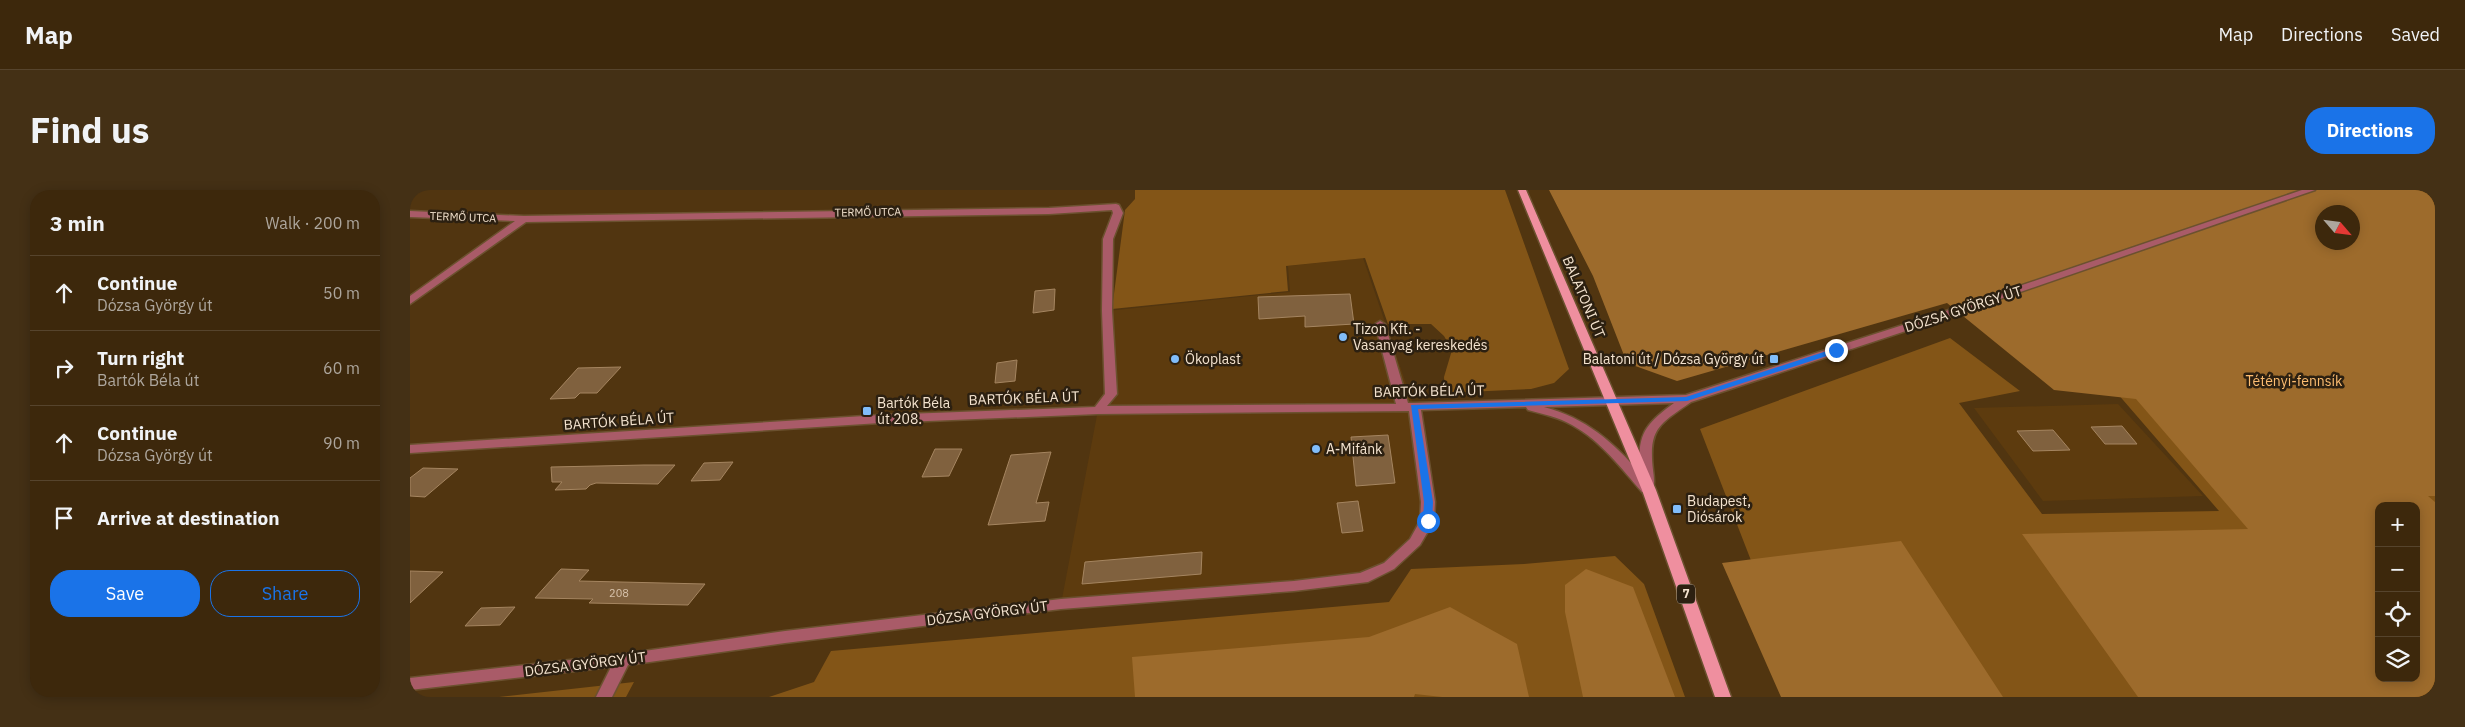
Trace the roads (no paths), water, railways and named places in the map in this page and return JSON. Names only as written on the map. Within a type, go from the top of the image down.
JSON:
[{"type":"main road","name":"BALATONI ÚT","points":[[1522,190],[1649,490],[1723,697]]},
{"type":"street","name":"DÓZSA GYÖRGY ÚT","points":[[1610,401],[1687,399],[1950,313],[2311,190]]},
{"type":"street","name":"TERMŐ UTCA","points":[[410,214],[524,219],[1049,211],[1116,207],[1118,213],[1108,239],[1107,311],[1111,394],[1098,410]]},
{"type":"street","points":[[410,301],[524,219]]},
{"type":"street","name":"DÓZSA GYÖRGY ÚT","points":[[410,684],[623,660],[1061,604],[1294,586],[1363,578],[1389,566],[1415,542],[1428,521],[1428,502],[1408,407],[1380,324]]},
{"type":"street","points":[[1649,490],[1645,450],[1648,433],[1654,424],[1687,399]]},
{"type":"street","name":"BARTÓK BÉLA ÚT","points":[[410,449],[880,419],[1098,410],[1408,407],[1610,401]]},
{"type":"street","points":[[1520,404],[1562,416],[1593,434],[1649,490]]},
{"type":"street","points":[[604,697],[623,660]]},
{"type":"place","name":"Tizon Kft. - Vasanyag kereskedés","points":[[1343,337]]},
{"type":"place","name":"Ökoplast","points":[[1175,359]]},
{"type":"place","name":"Balatoni út / Dózsa György út","points":[[1774,359]]},
{"type":"place","name":"Bartók Béla út 208.","points":[[867,411]]},
{"type":"place","name":"A-Mifánk","points":[[1316,449]]},
{"type":"place","name":"Budapest, Diósárok","points":[[1677,509]]},
{"type":"park label","name":"Tétényi-fennsík","points":[[2294,381]]}]
